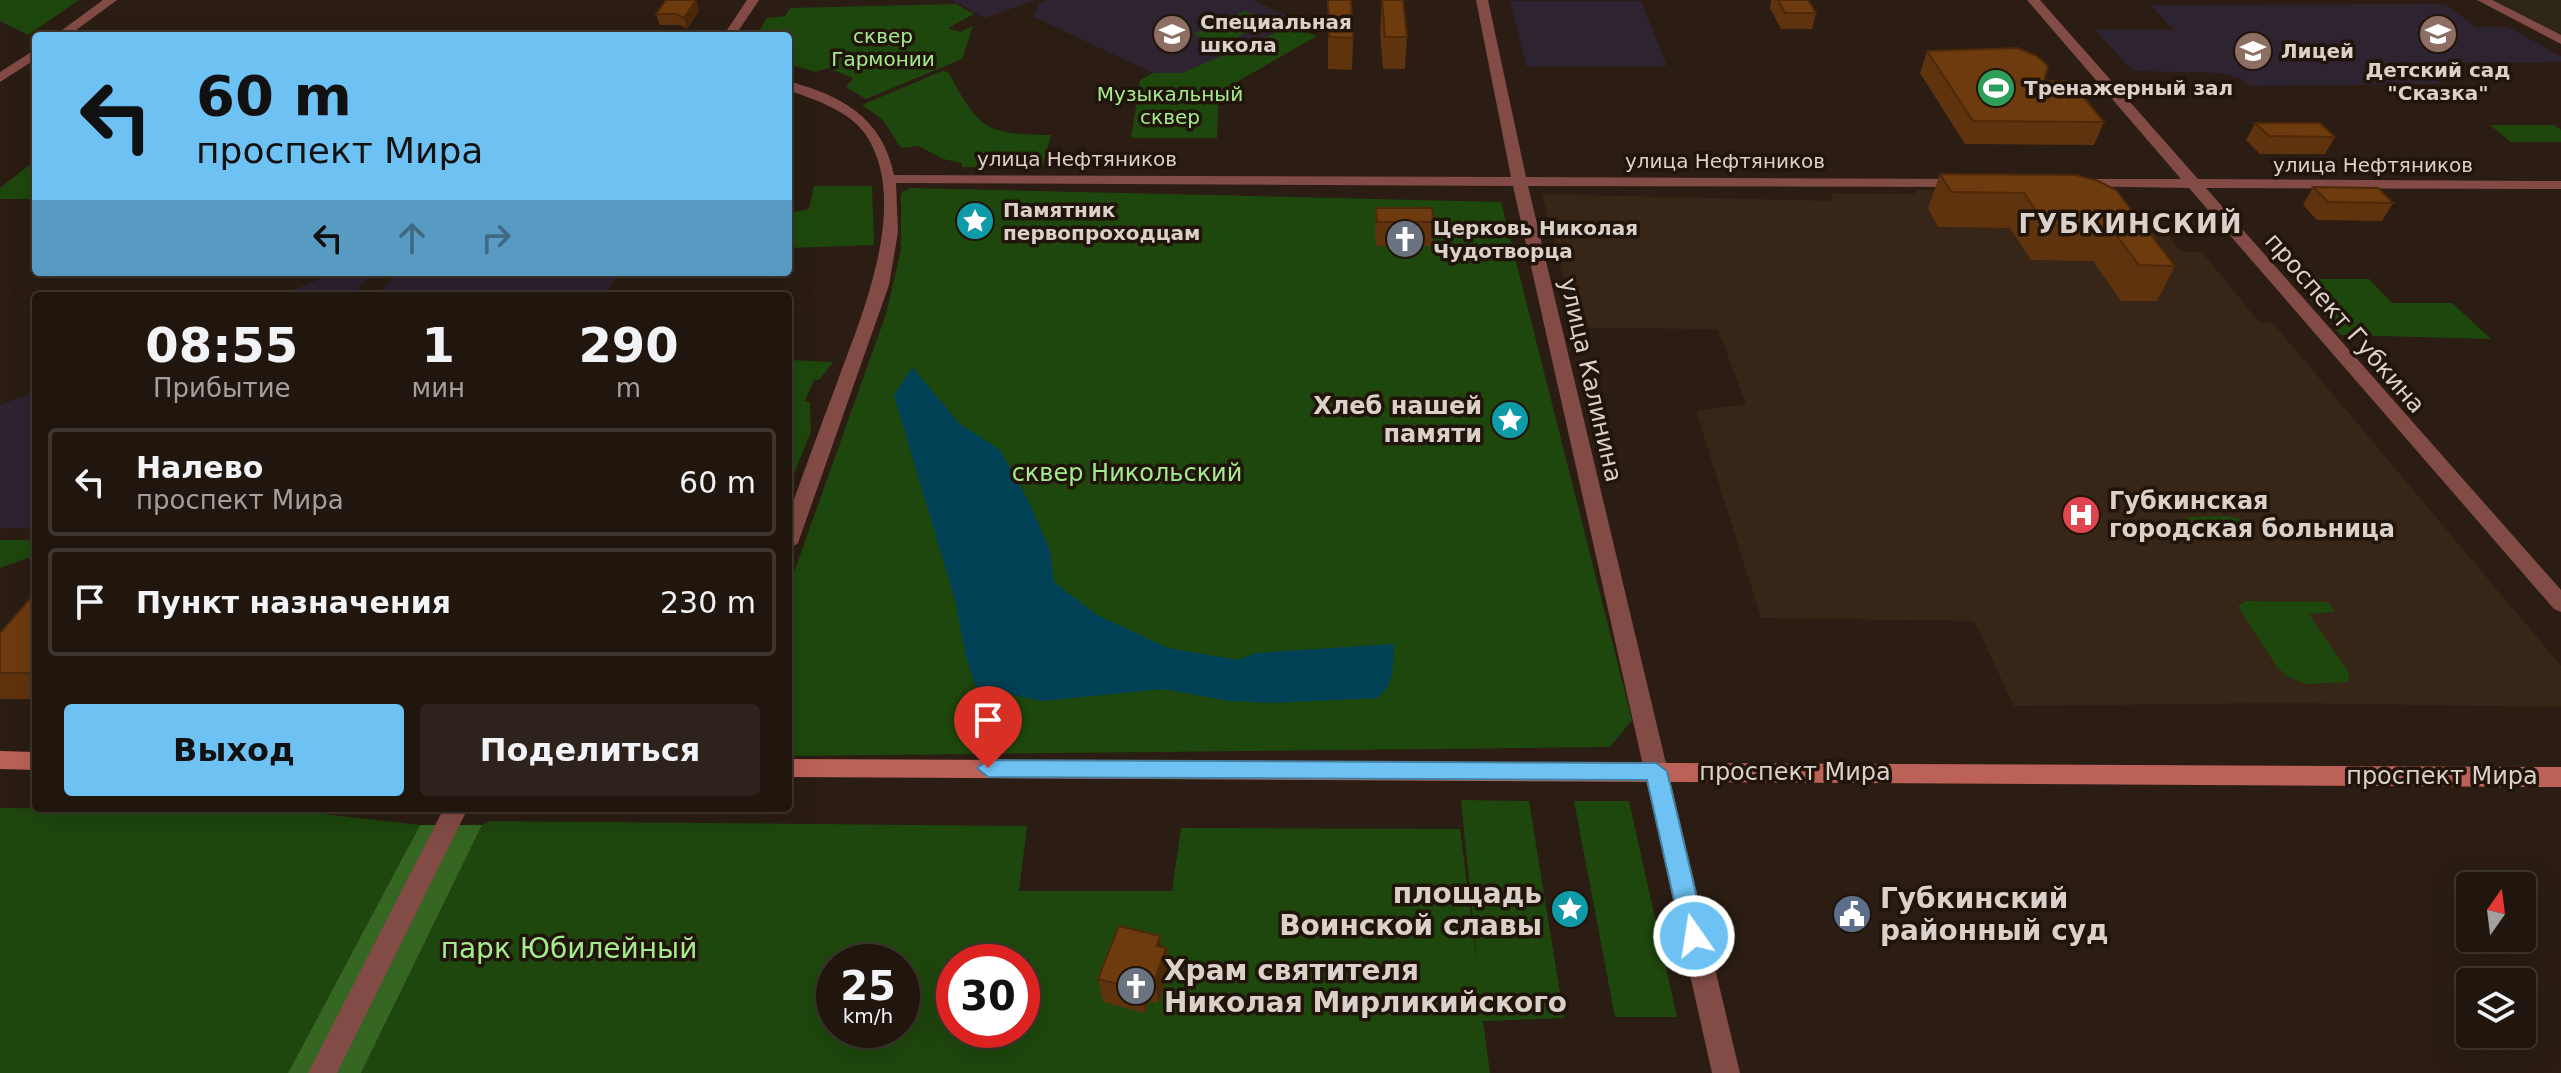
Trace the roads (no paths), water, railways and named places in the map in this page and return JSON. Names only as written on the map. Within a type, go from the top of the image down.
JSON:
[{"type":"main road","points":[[0,760],[32,761]]},
{"type":"main road","name":"проспект Мира","points":[[792,768],[2561,777]]},
{"type":"street","points":[[66,32],[111,0]]},
{"type":"street","points":[[732,32],[753,0]]},
{"type":"street","name":"улица Калинина","points":[[1482,0],[1519,180],[1726,1073]]},
{"type":"street","name":"проспект Губкина","points":[[2033,0],[2561,604]]},
{"type":"street","points":[[2483,0],[2561,40]]},
{"type":"street","points":[[0,78],[32,56]]},
{"type":"street","points":[[792,87],[834,104],[870,128],[883,151],[889,179],[891,240],[885,271],[792,532]]},
{"type":"street","name":"улица Нефтяников","points":[[889,179],[1983,183]]},
{"type":"street","name":"улица Нефтяников","points":[[2063,183],[2561,185]]},
{"type":"street","points":[[322,1073],[454,812]]},
{"type":"water","points":[[912,367],[960,424],[1000,450],[1030,504],[1050,551],[1054,582],[1097,615],[1168,648],[1238,660],[1255,653],[1394,644],[1390,681],[1383,693],[1377,698],[1271,703],[1229,701],[1163,689],[1041,701],[976,687],[966,658],[955,600],[894,396]]},
{"type":"place","name":"Специальная школа","points":[[1172,34]]},
{"type":"place","name":"Детский сад \"Сказка\"","points":[[2438,34]]},
{"type":"place","name":"Лицей","points":[[2253,51]]},
{"type":"place","name":"Тренажерный зал","points":[[1996,88]]},
{"type":"place","name":"Памятник первопроходцам","points":[[975,221]]},
{"type":"place","name":"Церковь Николая Чудотворца","points":[[1405,239]]},
{"type":"place","name":"Хлеб нашей памяти","points":[[1510,420]]},
{"type":"place","name":"Губкинская городская больница","points":[[2081,515]]},
{"type":"place","name":"площадь Воинской славы","points":[[1570,909]]},
{"type":"place","name":"Губкинский районный суд","points":[[1852,914]]},
{"type":"place","name":"Храм святителя Николая Мирликийского","points":[[1136,986]]},
{"type":"district","name":"ГУБКИНСКИЙ","points":[[2131,224]]},
{"type":"park label","name":"сквер Гармонии","points":[[883,48]]},
{"type":"park label","name":"Музыкальный сквер","points":[[1170,106]]},
{"type":"park label","name":"сквер Никольский","points":[[1127,473]]},
{"type":"park label","name":"парк Юбилейный","points":[[569,948]]}]
